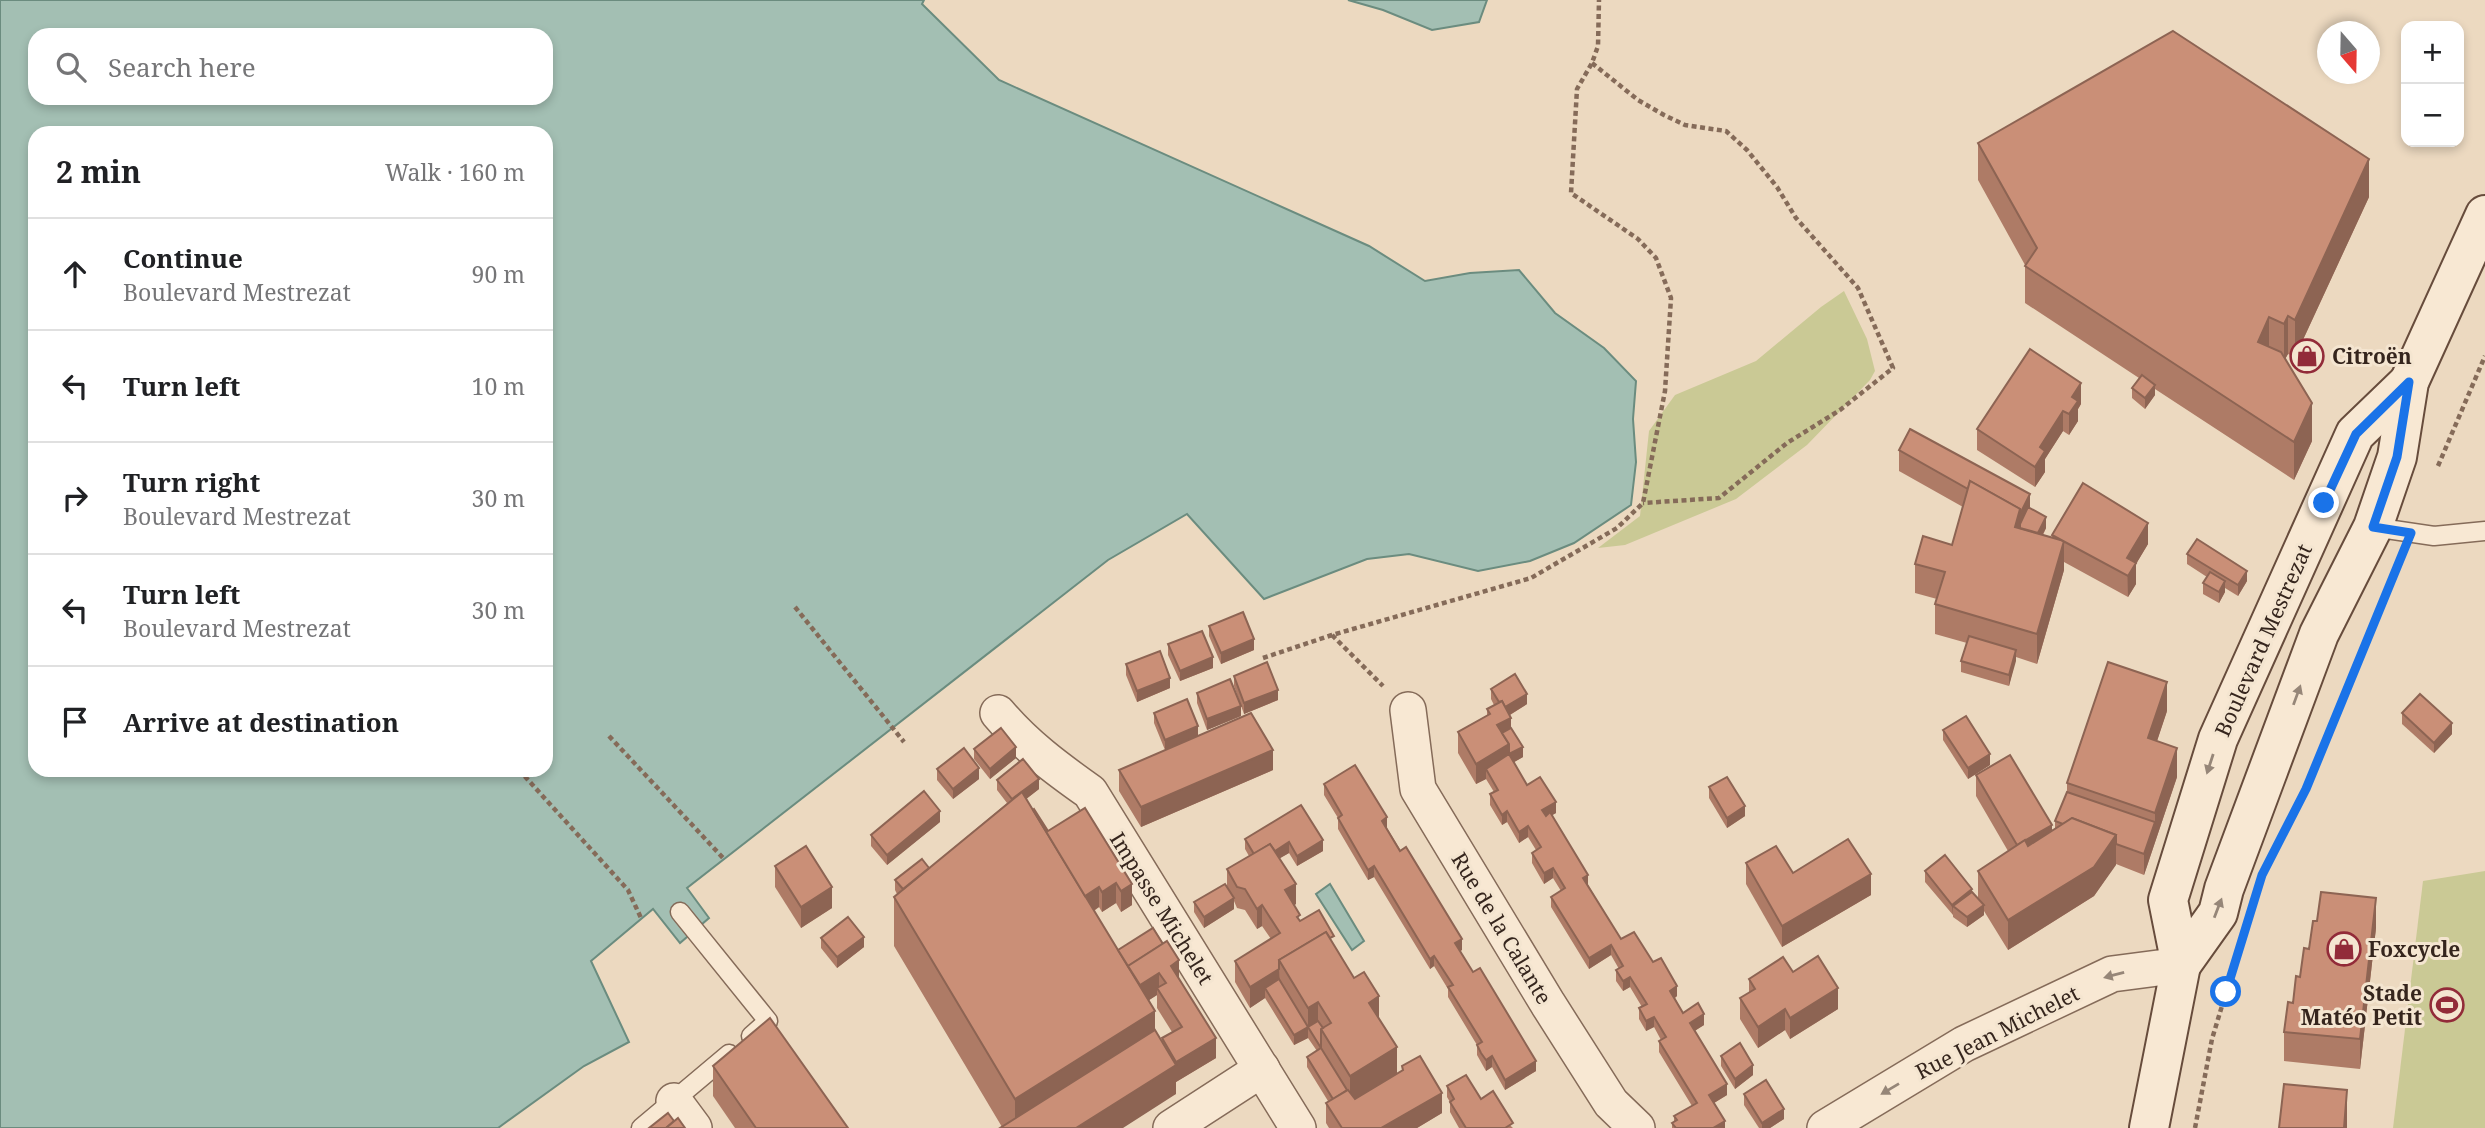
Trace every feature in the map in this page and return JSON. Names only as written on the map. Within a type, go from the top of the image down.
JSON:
[{"type":"main road","points":[[2409,382],[2485,215]]},
{"type":"main road","name":"Boulevard Mestrezat","points":[[2181,965],[2218,914],[2224,889],[2319,634],[2373,527],[2397,457],[2409,382]]},
{"type":"main road","name":"Boulevard Mestrezat","points":[[2149,1128],[2181,965],[2168,900],[2218,739],[2356,434],[2409,382]]},
{"type":"street","name":"Rue de la Calante","points":[[1408,710],[1418,789],[1611,1103],[1637,1128]]},
{"type":"street","name":"Impasse Michelet","points":[[998,713],[1021,740],[1090,792],[1297,1128]]},
{"type":"street","name":"Rue Jean Michelet","points":[[1825,1128],[1964,1044],[2112,974],[2181,965]]},
{"type":"street","points":[[1171,1128],[1262,1069]]},
{"type":"lane","points":[[2373,527],[2434,536],[2485,531]]},
{"type":"lane","points":[[641,1128],[684,1114],[768,1021],[680,912]]},
{"type":"path","points":[[1263,658],[1332,635],[1531,578],[1617,528],[1643,503],[1665,391],[1671,298],[1656,258],[1638,239],[1571,193],[1577,89],[1598,46],[1599,0]]},
{"type":"path","points":[[1592,63],[1638,100],[1655,110],[1685,125],[1726,131],[1747,150],[1777,187],[1796,218],[1858,288],[1893,368],[1840,410],[1787,443],[1719,498],[1643,503]]},
{"type":"path","points":[[2435,474],[2485,356]]},
{"type":"path","points":[[2300,801],[2389,587]]},
{"type":"path","points":[[795,607],[904,742]]},
{"type":"path","points":[[1332,635],[1408,710]]},
{"type":"path","points":[[608,736],[725,860]]},
{"type":"path","points":[[525,777],[628,890],[641,918]]},
{"type":"path","points":[[2194,1128],[2212,1039],[2239,951]]},
{"type":"shaded area","points":[[0,0],[924,0],[922,4],[999,80],[1369,246],[1425,281],[1470,273],[1519,270],[1555,313],[1604,348],[1636,381],[1633,419],[1636,462],[1631,505],[1574,543],[1530,561],[1478,571],[1409,554],[1367,559],[1264,599],[1187,514],[1108,560],[687,888],[709,918],[680,943],[653,909],[591,961],[629,1042],[584,1066],[498,1128],[0,1128]]},
{"type":"shaded area","points":[[1348,0],[1487,0],[1479,22],[1432,30],[1383,10]]},
{"type":"shaded area","points":[[1844,291],[1867,339],[1875,371],[1870,380],[1807,445],[1736,499],[1625,545],[1598,548],[1640,516],[1649,431],[1675,395],[1756,361]]},
{"type":"shaded area","name":"Stade Matéo Petit","points":[[2485,871],[2485,1128],[2393,1128],[2423,881]]},
{"type":"shaded area","points":[[1330,884],[1364,941],[1352,950],[1316,894]]},
{"type":"building","points":[[2173,31],[2369,159],[2295,320],[2288,316],[2284,324],[2269,317],[2258,342],[2281,352],[2312,403],[2294,442],[2025,266],[2037,248],[1978,143]]},
{"type":"building","points":[[2030,349],[2081,383],[2072,397],[2078,401],[2069,414],[2063,411],[2040,447],[2045,451],[2035,467],[1977,429]]},
{"type":"building","points":[[2142,375],[2155,385],[2145,398],[2132,388]]},
{"type":"building","points":[[1910,429],[2030,494],[2020,514],[2020,509],[1970,481],[1968,489],[1899,450]]},
{"type":"building","points":[[1970,481],[2020,509],[2015,527],[2064,541],[2037,634],[1935,604],[1945,572],[1915,564],[1923,536],[1952,545]]},
{"type":"building","points":[[2083,483],[2148,523],[2127,558],[2136,563],[2128,576],[2052,535]]},
{"type":"building","points":[[2028,507],[2046,517],[2038,533],[2020,528]]},
{"type":"building","points":[[2197,539],[2247,571],[2238,585],[2187,554]]},
{"type":"building","points":[[2210,572],[2225,581],[2219,592],[2203,583]]},
{"type":"building","points":[[1243,612],[1254,639],[1221,653],[1209,626]]},
{"type":"building","points":[[1202,631],[1213,657],[1180,671],[1168,644]]},
{"type":"building","points":[[1969,636],[2016,650],[2009,675],[1961,661]]},
{"type":"building","points":[[1160,651],[1170,678],[1137,691],[1126,664]]},
{"type":"building","points":[[1267,662],[1278,690],[1244,703],[1234,676]]},
{"type":"building","points":[[2108,662],[2167,682],[2148,738],[2177,748],[2155,813],[2067,783]]},
{"type":"building","points":[[1515,674],[1527,694],[1505,707],[1491,689]]},
{"type":"building","points":[[1230,679],[1241,706],[1207,719],[1197,693]]},
{"type":"building","points":[[2420,694],[2452,723],[2434,743],[2402,713]]},
{"type":"building","points":[[1187,699],[1198,726],[1165,740],[1154,713]]},
{"type":"building","points":[[1502,701],[1511,718],[1497,725],[1509,744],[1476,764],[1458,732],[1490,714],[1487,709]]},
{"type":"building","points":[[1251,713],[1273,750],[1141,807],[1119,770]]},
{"type":"building","points":[[1966,716],[1990,754],[1968,768],[1943,730]]},
{"type":"building","points":[[1001,728],[1016,747],[990,769],[974,749]]},
{"type":"building","points":[[1511,728],[1523,747],[1509,754],[1509,744],[1502,733]]},
{"type":"building","points":[[964,748],[979,768],[953,789],[937,769]]},
{"type":"building","points":[[1509,754],[1527,785],[1540,777],[1556,802],[1542,810],[1546,816],[1550,812],[1588,875],[1583,878],[1621,939],[1634,932],[1653,962],[1661,958],[1677,986],[1670,991],[1683,1013],[1698,1003],[1704,1014],[1690,1023],[1727,1084],[1709,1095],[1725,1121],[1713,1128],[1676,1128],[1672,1123],[1677,1120],[1674,1116],[1697,1103],[1659,1041],[1666,1037],[1654,1017],[1646,1021],[1639,1008],[1647,1004],[1630,977],[1623,981],[1616,970],[1623,966],[1611,945],[1589,958],[1551,897],[1565,888],[1553,868],[1544,873],[1532,853],[1541,847],[1528,826],[1519,832],[1507,811],[1502,815],[1490,794],[1498,790],[1486,769]]},
{"type":"building","points":[[2010,755],[2052,825],[2017,845],[1976,775]]},
{"type":"building","points":[[1023,759],[1039,779],[1012,799],[997,780]]},
{"type":"building","points":[[1355,765],[1387,817],[1382,821],[1400,851],[1406,847],[1462,939],[1455,943],[1473,972],[1480,968],[1536,1061],[1505,1080],[1492,1056],[1486,1060],[1481,1053],[1477,1045],[1482,1042],[1448,987],[1453,985],[1434,956],[1430,959],[1374,866],[1368,870],[1338,818],[1342,815],[1324,784]]},
{"type":"building","points":[[1727,777],[1745,806],[1727,818],[1709,787]]},
{"type":"building","points":[[924,791],[940,811],[887,855],[871,835]]},
{"type":"building","points":[[1022,792],[1155,1011],[1015,1099],[894,897]]},
{"type":"building","points":[[2067,792],[2155,822],[2144,854],[2116,844],[2116,835],[2072,818],[2063,824],[2055,821]]},
{"type":"building","points":[[1301,805],[1323,840],[1297,856],[1289,842],[1275,851],[1270,844],[1254,854],[1245,839]]},
{"type":"building","points":[[1085,808],[1132,884],[1121,891],[1116,883],[1102,892],[1099,887],[1085,896],[1033,810],[1048,831]]},
{"type":"building","points":[[2072,818],[2116,835],[2094,867],[2008,920],[1978,871],[2025,840],[2028,846]]},
{"type":"building","points":[[1848,839],[1871,874],[1782,926],[1746,863],[1776,846],[1793,873]]},
{"type":"building","points":[[1270,844],[1296,884],[1285,890],[1300,915],[1297,917],[1300,921],[1319,910],[1334,936],[1330,938],[1326,932],[1279,960],[1279,969],[1250,987],[1235,961],[1280,933],[1262,905],[1257,909],[1245,889],[1237,887],[1227,869]]},
{"type":"building","points":[[806,846],[832,887],[801,907],[775,866]]},
{"type":"building","points":[[1945,855],[1972,889],[1952,905],[1925,871]]},
{"type":"building","points":[[922,859],[929,868],[903,889],[895,880]]},
{"type":"building","points":[[1225,884],[1234,898],[1204,917],[1194,902]]},
{"type":"building","points":[[1972,892],[1984,905],[1967,917],[1953,906]]},
{"type":"building","points":[[2321,892],[2376,898],[2360,1039],[2284,1032],[2288,1002],[2293,1003],[2296,976],[2300,977],[2304,948],[2309,949]]},
{"type":"building","points":[[848,917],[864,937],[837,957],[821,938]]},
{"type":"building","points":[[1153,928],[1163,944],[1128,966],[1118,950]]},
{"type":"building","points":[[1326,932],[1354,978],[1364,972],[1379,996],[1369,1003],[1397,1047],[1350,1076],[1321,1029],[1331,1023],[1318,1002],[1308,1008],[1279,960]]},
{"type":"building","points":[[1167,941],[1179,960],[1171,966],[1216,1038],[1176,1062],[1162,1038],[1182,1027],[1157,988],[1166,983],[1159,973],[1140,985],[1128,966]]},
{"type":"building","points":[[1818,956],[1838,988],[1790,1018],[1785,1009],[1758,1027],[1740,998],[1755,989],[1749,979],[1783,957],[1793,972]]},
{"type":"building","points":[[1279,979],[1308,1027],[1294,1035],[1265,988]]},
{"type":"building","points":[[770,1018],[848,1128],[756,1128],[713,1066]]},
{"type":"building","points":[[1318,1021],[1323,1028],[1321,1048],[1308,1027]]},
{"type":"building","points":[[1155,1030],[1176,1065],[1076,1128],[1000,1128]]},
{"type":"building","points":[[1740,1043],[1753,1065],[1735,1079],[1721,1056]]},
{"type":"building","points":[[1321,1048],[1347,1090],[1333,1099],[1307,1057]]},
{"type":"building","points":[[1420,1056],[1442,1093],[1381,1128],[1342,1128],[1326,1103],[1348,1090],[1355,1099],[1403,1070],[1402,1066]]},
{"type":"building","points":[[1466,1075],[1481,1099],[1493,1091],[1513,1123],[1505,1128],[1466,1128],[1450,1102],[1454,1099],[1447,1086]]},
{"type":"building","points":[[1766,1080],[1784,1109],[1762,1123],[1744,1094]]},
{"type":"building","points":[[2284,1084],[2347,1090],[2344,1128],[2279,1128]]},
{"type":"building","points":[[668,1113],[674,1121],[666,1128],[649,1128]]},
{"type":"building","points":[[678,1118],[685,1128],[666,1128]]},
{"type":"place","name":"Citroën","points":[[2307,356]]},
{"type":"place","name":"Foxcycle","points":[[2344,949]]},
{"type":"place","name":"Stade Matéo Petit","points":[[2447,1005]]},
{"type":"route","points":[[2226,992],[2262,875],[2306,789],[2411,533],[2373,527],[2397,457],[2409,382],[2356,434],[2324,503]]}]
